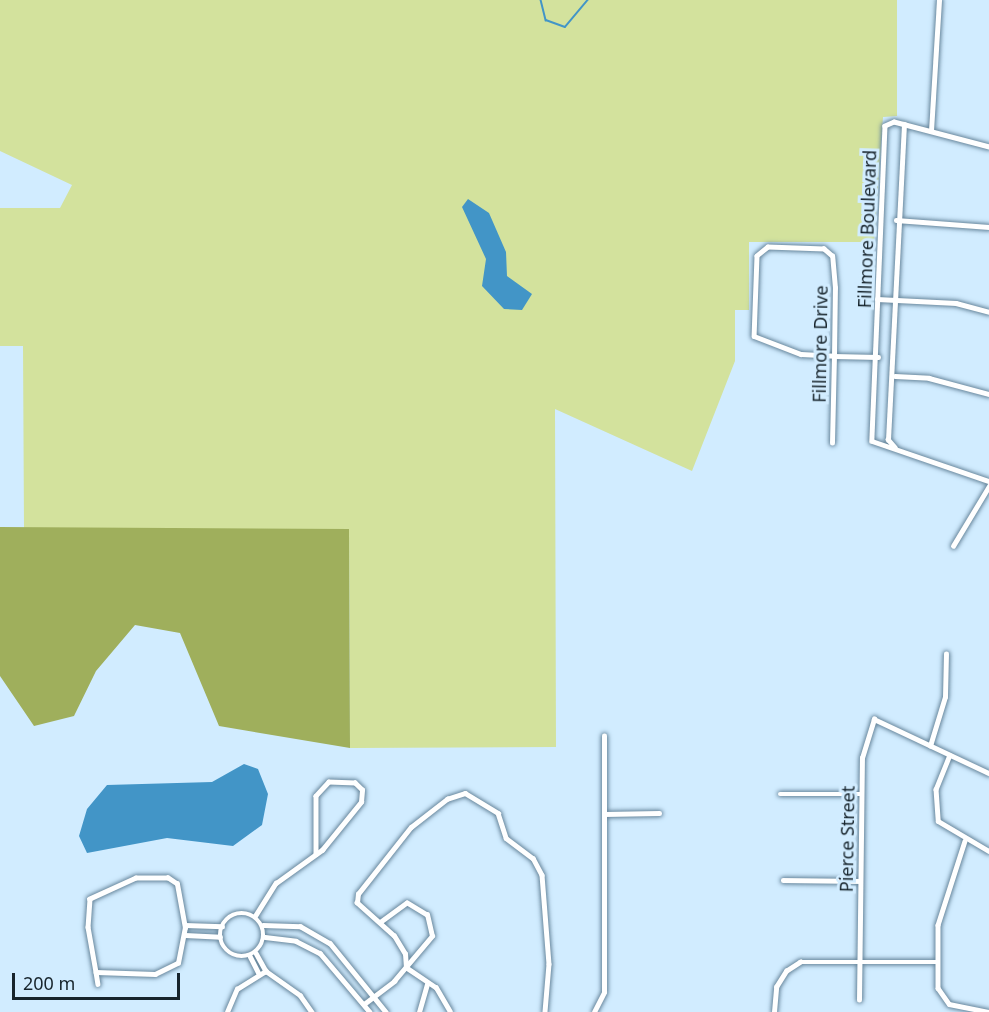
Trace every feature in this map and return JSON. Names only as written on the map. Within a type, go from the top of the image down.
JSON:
[{"type":"street","points":[[931,130],[937,109],[939,0]]},
{"type":"street","points":[[904,124],[989,147]]},
{"type":"street","name":"Fillmore Boulevard","points":[[904,124],[896,220],[895,376],[888,440],[896,449],[872,441],[878,357],[877,299],[885,126],[904,124]]},
{"type":"street","points":[[896,220],[989,227]]},
{"type":"street","name":"Fillmore Drive","points":[[832,443],[834,356],[835,265],[824,249],[768,247],[757,256],[754,336],[801,354],[834,356]]},
{"type":"street","points":[[877,299],[896,299],[989,312]]},
{"type":"street","points":[[834,356],[878,357]]},
{"type":"street","points":[[895,376],[929,378],[989,394]]},
{"type":"street","points":[[896,449],[989,481]]},
{"type":"street","points":[[953,546],[989,486]]},
{"type":"street","points":[[946,654],[945,697],[930,746],[989,773]]},
{"type":"street","name":"Pierce Street","points":[[859,1000],[862,758],[874,719],[930,746]]},
{"type":"street","points":[[594,1012],[604,992],[604,736]]},
{"type":"street","points":[[950,755],[935,803],[938,820],[965,841],[989,851]]},
{"type":"street","points":[[255,916],[276,883],[316,854],[362,802],[362,790],[355,783],[329,782],[316,796],[316,854]]},
{"type":"street","points":[[450,1012],[436,988],[406,968],[401,944],[381,922],[357,903],[358,894],[411,827],[447,799],[465,793],[477,796],[498,813],[506,838],[533,858],[542,875],[549,964],[545,1012]]},
{"type":"street","points":[[780,794],[861,794]]},
{"type":"street","points":[[604,814],[659,813]]},
{"type":"street","points":[[965,841],[943,901],[936,962],[938,988],[949,1004],[989,1012]]},
{"type":"street","points":[[96,972],[169,971],[178,963],[185,935],[181,890],[168,878],[136,878],[101,892],[87,907],[96,972],[98,984]]},
{"type":"street","points":[[783,880],[860,881]]},
{"type":"street","points":[[364,1004],[406,968],[432,936],[427,915],[407,903],[381,922]]},
{"type":"street","points":[[236,913],[255,916],[263,925],[265,937],[256,953],[250,956],[231,954],[220,937],[222,926],[236,913]]},
{"type":"street","points":[[263,925],[300,927],[330,943],[386,1012]]},
{"type":"street","points":[[185,926],[222,926]]},
{"type":"street","points":[[185,935],[220,937]]},
{"type":"street","points":[[265,937],[296,940],[320,952],[370,1012]]},
{"type":"street","points":[[256,953],[266,971],[300,995],[312,1012]]},
{"type":"street","points":[[250,956],[259,974]]},
{"type":"street","points":[[774,1012],[776,987],[786,971],[800,962],[936,962]]},
{"type":"street","points":[[227,1012],[237,989],[266,971]]},
{"type":"street","points":[[419,1012],[427,984]]},
{"type":"green space","points":[[0,0],[897,0],[897,116],[883,117],[874,242],[749,242],[749,310],[735,310],[735,361],[692,471],[555,409],[556,747],[350,748],[349,529],[24,529],[23,346],[0,346],[0,208],[60,208],[72,185],[0,151]]},
{"type":"green space","points":[[0,527],[349,529],[350,748],[219,726],[180,633],[135,625],[96,671],[74,716],[34,726],[0,676]]},
{"type":"water","points":[[468,199],[489,213],[506,252],[507,276],[532,294],[522,310],[504,309],[482,286],[486,259],[462,207]]},
{"type":"water","points":[[244,764],[258,769],[268,794],[262,825],[233,846],[167,838],[87,853],[79,836],[87,809],[107,785],[212,782]]},
{"type":"waterway","points":[[541,0],[546,20],[565,27],[588,0]]}]
